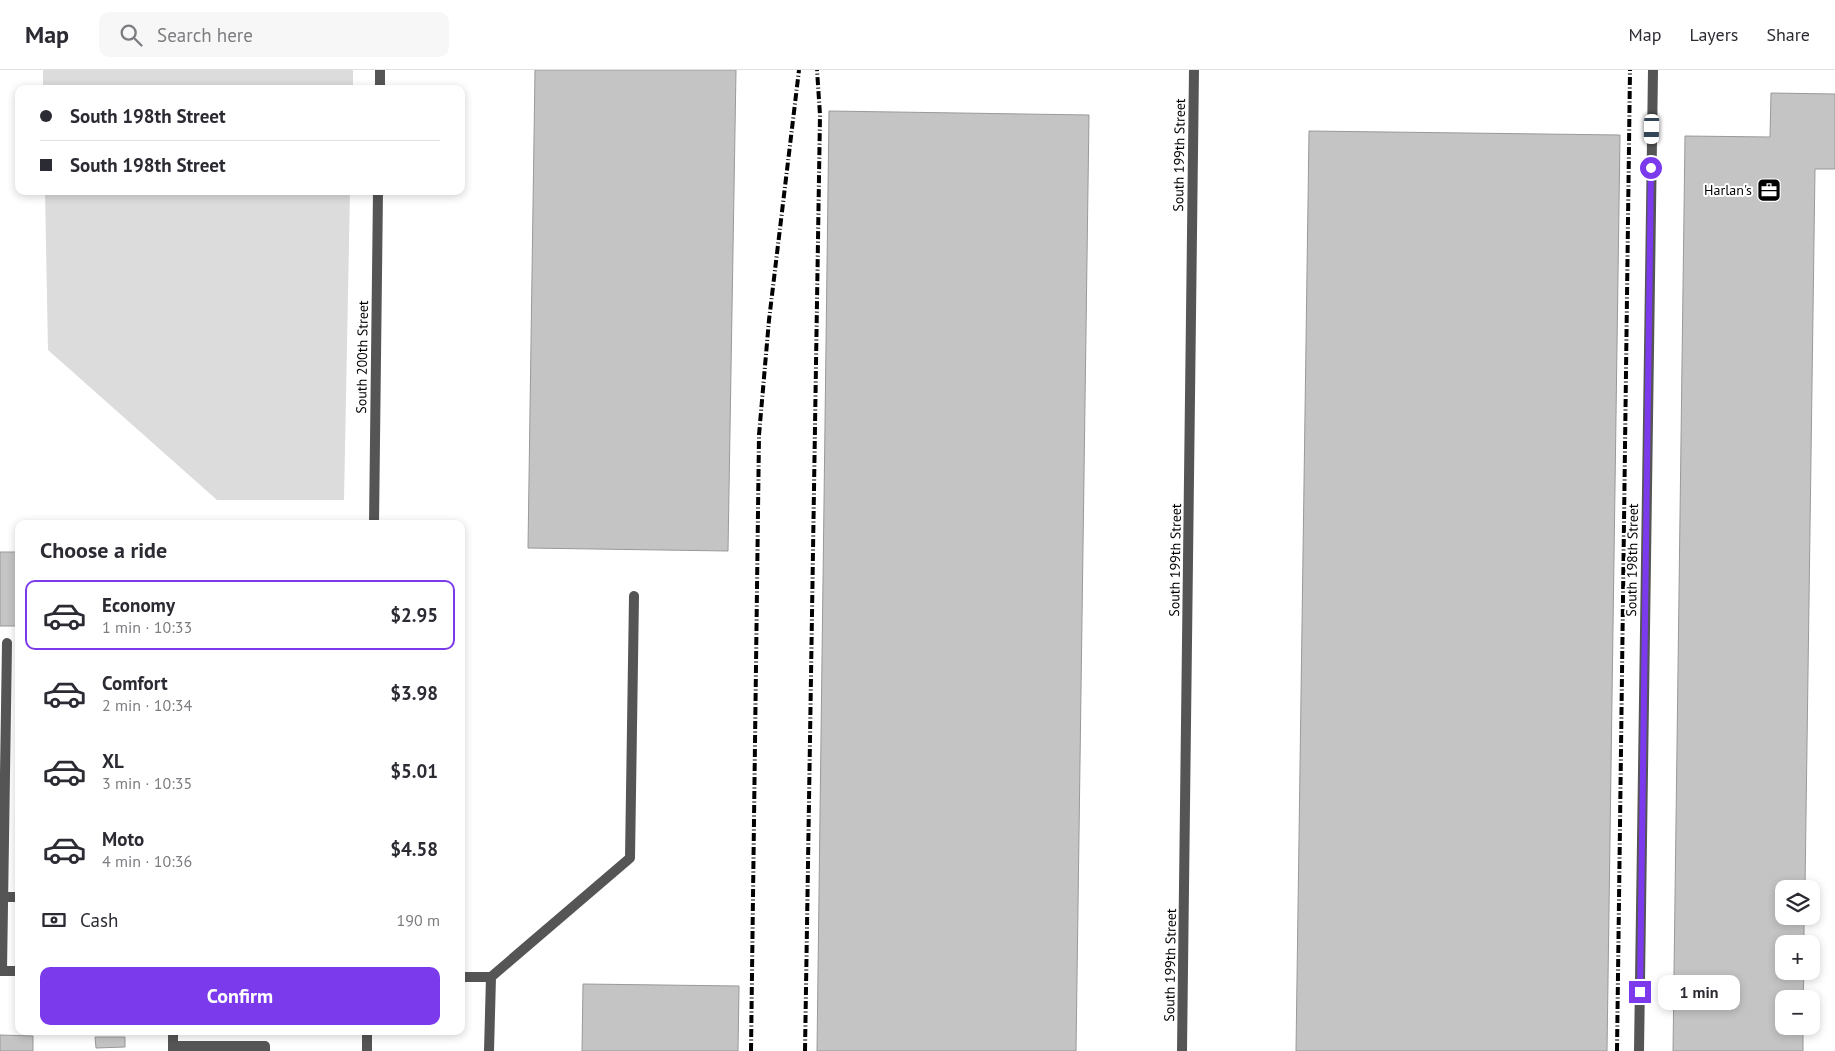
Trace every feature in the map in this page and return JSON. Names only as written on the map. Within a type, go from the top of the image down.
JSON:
[{"type":"street","points":[[380,70],[380,85]]},
{"type":"street","name":"South 199th Street","points":[[1182,1051],[1194,70]]},
{"type":"street","name":"South 198th Street","points":[[1639,1051],[1653,70]]},
{"type":"street","name":"South 200th Street","points":[[374,520],[378,195]]},
{"type":"street","points":[[465,977],[491,977],[630,858],[634,596]]},
{"type":"street","points":[[7,643],[1,971],[15,971]]},
{"type":"street","points":[[3,897],[15,897]]},
{"type":"street","points":[[489,1051],[491,977]]},
{"type":"street","points":[[173,1035],[173,1049],[265,1046],[265,1051]]},
{"type":"street","points":[[367,1035],[367,1051]]},
{"type":"shaded area","points":[[43,70],[353,70],[353,85],[43,85]]},
{"type":"shaded area","points":[[45,195],[350,195],[344,500],[217,500],[48,350]]},
{"type":"building","points":[[535,70],[736,70],[728,551],[528,548]]},
{"type":"building","points":[[1771,93],[1835,94],[1835,169],[1815,169],[1805,880],[1775,880],[1775,925],[1804,925],[1804,935],[1775,935],[1775,980],[1804,980],[1803,990],[1775,990],[1775,1035],[1803,1035],[1803,1051],[1673,1051],[1685,136],[1770,137]]},
{"type":"building","points":[[829,111],[1089,115],[1076,1051],[817,1051]]},
{"type":"building","points":[[1309,131],[1620,135],[1607,1051],[1296,1051]]},
{"type":"building","points":[[0,552],[15,552],[15,626],[0,626]]},
{"type":"building","points":[[583,984],[739,986],[738,1051],[582,1051]]},
{"type":"building","points":[[0,1035],[33,1036],[33,1051],[0,1051]]},
{"type":"building","points":[[95,1037],[125,1037],[125,1047],[96,1048]]},
{"type":"railway","points":[[751,1051],[759,435],[769,320],[799,70]]},
{"type":"railway","points":[[805,1051],[820,115],[817,70]]},
{"type":"railway","points":[[1617,1051],[1630,70]]},
{"type":"place","name":"Harlan's","points":[[1769,190]]},
{"type":"route","points":[[1640,992],[1651,168]]}]
